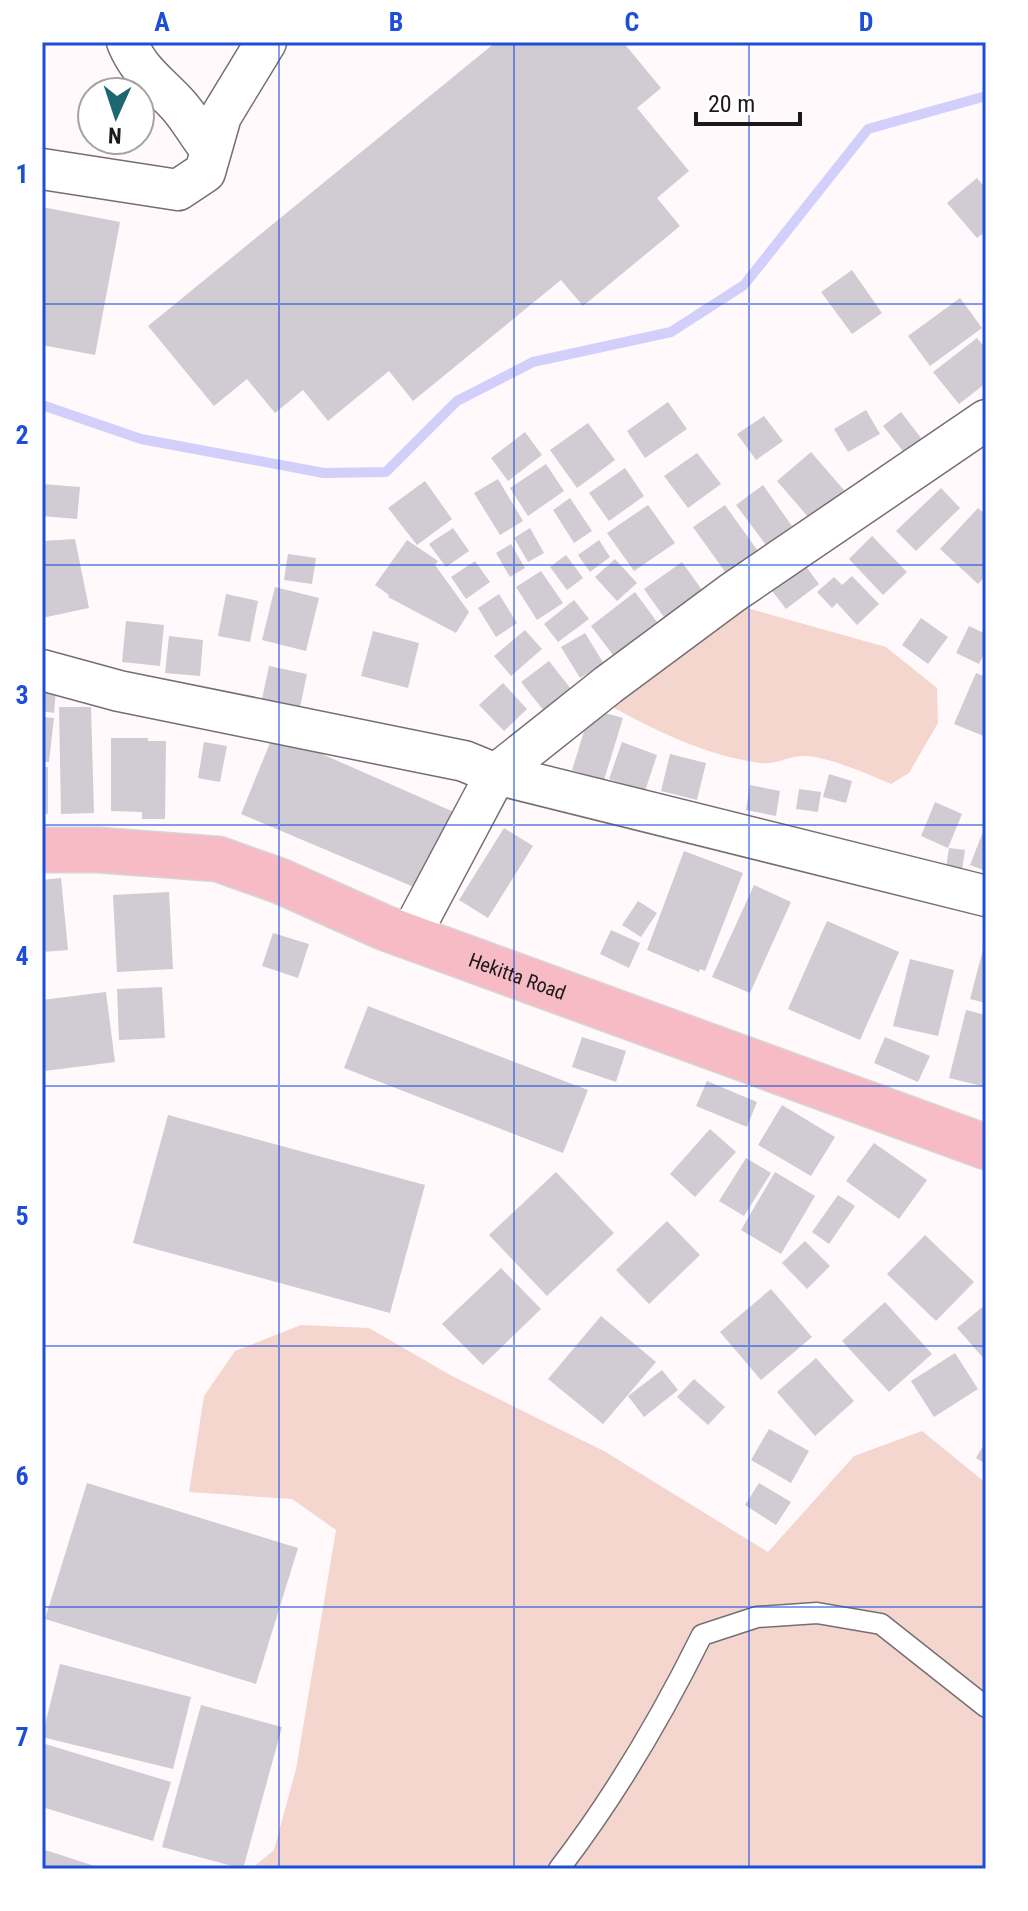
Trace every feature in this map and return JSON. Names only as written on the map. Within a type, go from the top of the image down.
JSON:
[{"type":"main road","name":"Hekitta Road","points":[[42,850],[98,850],[218,859],[280,881],[385,928],[986,1147]]},
{"type":"street","points":[[127,42],[150,80],[178,105],[211,150]]},
{"type":"street","points":[[42,169],[178,190],[205,172],[221,116],[266,42]]},
{"type":"street","points":[[410,936],[496,774],[608,685],[732,593],[986,420]]},
{"type":"street","points":[[42,670],[119,691],[464,761],[496,774],[986,896]]},
{"type":"lane","points":[[559,1869],[601,1815],[658,1722],[702,1635],[757,1617],[817,1613],[881,1624],[986,1707]]},
{"type":"shaded area","points":[[736,605],[886,647],[937,688],[938,723],[909,773],[891,784],[847,766],[813,757],[798,756],[766,763],[741,760],[681,741],[607,704]]},
{"type":"shaded area","points":[[301,1325],[369,1328],[452,1376],[604,1451],[768,1552],[854,1456],[922,1431],[986,1483],[986,1869],[251,1869],[274,1850],[296,1769],[336,1530],[292,1499],[189,1492],[204,1396],[235,1351]]},
{"type":"building","points":[[496,42],[623,42],[661,88],[637,108],[689,171],[657,198],[680,226],[583,306],[561,280],[413,401],[389,371],[328,421],[303,390],[275,413],[247,379],[214,406],[148,326]]},
{"type":"building","points":[[977,178],[986,189],[986,231],[977,238],[947,203]]},
{"type":"building","points":[[42,207],[120,222],[95,355],[42,345]]},
{"type":"building","points":[[852,270],[882,313],[852,334],[821,292]]},
{"type":"building","points":[[960,298],[982,328],[930,366],[908,336]]},
{"type":"building","points":[[977,338],[986,349],[986,383],[959,404],[933,372]]},
{"type":"building","points":[[668,402],[687,429],[645,458],[627,431]]},
{"type":"building","points":[[866,410],[880,434],[848,452],[834,429]]},
{"type":"building","points":[[901,412],[921,438],[903,451],[883,426]]},
{"type":"building","points":[[764,416],[783,441],[756,460],[737,434]]},
{"type":"building","points":[[588,423],[615,460],[577,488],[550,450]]},
{"type":"building","points":[[525,432],[542,455],[508,481],[491,458]]},
{"type":"building","points":[[811,452],[850,497],[816,526],[777,481]]},
{"type":"building","points":[[697,453],[721,484],[688,508],[664,476]]},
{"type":"building","points":[[546,464],[564,491],[528,516],[510,488]]},
{"type":"building","points":[[625,468],[644,496],[609,521],[589,493]]},
{"type":"building","points":[[498,479],[523,521],[500,535],[474,493]]},
{"type":"building","points":[[425,481],[452,519],[417,545],[388,508]]},
{"type":"building","points":[[42,484],[80,487],[77,519],[42,516]]},
{"type":"building","points":[[763,485],[792,526],[766,545],[736,505]]},
{"type":"building","points":[[941,488],[960,508],[916,551],[896,531]]},
{"type":"building","points":[[570,498],[592,531],[574,543],[553,510]]},
{"type":"building","points":[[648,505],[675,543],[634,571],[607,533]]},
{"type":"building","points":[[725,505],[760,554],[728,576],[693,527]]},
{"type":"building","points":[[978,508],[986,515],[986,576],[978,584],[940,549]]},
{"type":"building","points":[[453,528],[469,551],[446,567],[429,544]]},
{"type":"building","points":[[530,528],[544,553],[528,562],[514,538]]},
{"type":"building","points":[[872,536],[907,572],[883,595],[849,559]]},
{"type":"building","points":[[75,539],[89,608],[42,618],[42,541]]},
{"type":"building","points":[[407,540],[438,561],[435,565],[469,612],[456,633],[388,597],[375,585]]},
{"type":"building","points":[[599,540],[610,557],[590,572],[578,555]]},
{"type":"building","points":[[511,544],[525,568],[510,577],[496,553]]},
{"type":"building","points":[[288,554],[316,558],[312,584],[284,580]]},
{"type":"building","points":[[566,555],[583,578],[567,590],[550,567]]},
{"type":"building","points":[[615,559],[637,583],[617,601],[595,577]]},
{"type":"building","points":[[475,561],[490,582],[466,599],[451,577]]},
{"type":"building","points":[[682,562],[707,597],[669,624],[644,589]]},
{"type":"building","points":[[804,564],[819,584],[786,609],[770,588]]},
{"type":"building","points":[[541,571],[563,603],[537,620],[516,587]]},
{"type":"building","points":[[852,576],[879,604],[857,625],[837,603],[832,608],[817,592],[834,577],[842,585]]},
{"type":"building","points":[[275,587],[319,598],[306,651],[262,640]]},
{"type":"building","points":[[635,592],[657,622],[613,655],[591,626]]},
{"type":"building","points":[[226,594],[258,601],[250,642],[218,636]]},
{"type":"building","points":[[499,594],[517,623],[496,637],[478,608]]},
{"type":"building","points":[[574,600],[589,619],[558,642],[544,624]]},
{"type":"building","points":[[921,618],[948,637],[928,664],[902,645]]},
{"type":"building","points":[[126,621],[164,625],[160,666],[122,662]]},
{"type":"building","points":[[969,626],[986,634],[986,650],[979,664],[956,653]]},
{"type":"building","points":[[525,630],[542,649],[511,676],[494,656]]},
{"type":"building","points":[[373,631],[419,643],[408,688],[361,676]]},
{"type":"building","points":[[585,633],[604,664],[580,678],[561,647]]},
{"type":"building","points":[[169,636],[203,640],[200,676],[165,673]]},
{"type":"building","points":[[549,661],[571,689],[544,711],[521,682]]},
{"type":"building","points":[[269,666],[307,674],[299,712],[261,704]]},
{"type":"building","points":[[976,673],[986,677],[986,737],[954,724]]},
{"type":"building","points":[[42,678],[57,680],[54,713],[42,711]]},
{"type":"building","points":[[503,683],[527,709],[504,731],[479,705]]},
{"type":"building","points":[[59,707],[91,707],[94,813],[61,814]]},
{"type":"building","points":[[591,709],[623,718],[604,780],[572,770]]},
{"type":"building","points":[[42,717],[54,718],[49,762],[42,762]]},
{"type":"building","points":[[274,733],[463,816],[428,893],[241,814]]},
{"type":"building","points":[[111,738],[166,741],[165,819],[142,819],[142,812],[111,811]]},
{"type":"building","points":[[204,742],[227,746],[220,782],[198,778]]},
{"type":"building","points":[[622,742],[657,755],[645,791],[609,779]]},
{"type":"building","points":[[670,754],[706,763],[697,800],[661,791]]},
{"type":"building","points":[[42,767],[48,767],[48,814],[42,814]]},
{"type":"building","points":[[829,774],[852,781],[846,803],[823,797]]},
{"type":"building","points":[[750,785],[780,791],[776,816],[746,810]]},
{"type":"building","points":[[799,789],[821,792],[818,812],[796,809]]},
{"type":"building","points":[[935,802],[962,814],[948,848],[921,836]]},
{"type":"building","points":[[986,824],[986,871],[970,865]]},
{"type":"building","points":[[504,828],[533,846],[488,918],[459,900]]},
{"type":"building","points":[[949,848],[965,850],[961,877],[945,874]]},
{"type":"building","points":[[684,851],[743,873],[705,971],[700,969],[699,972],[647,950]]},
{"type":"building","points":[[61,878],[68,950],[42,952],[42,880]]},
{"type":"building","points":[[754,885],[791,902],[750,993],[712,977]]},
{"type":"building","points":[[169,892],[173,969],[117,972],[113,895]]},
{"type":"building","points":[[638,901],[657,913],[641,937],[622,925]]},
{"type":"building","points":[[827,921],[899,952],[860,1040],[788,1009]]},
{"type":"building","points":[[611,930],[640,943],[629,968],[600,954]]},
{"type":"building","points":[[273,933],[309,944],[298,978],[262,966]]},
{"type":"building","points":[[986,942],[986,1003],[970,999]]},
{"type":"building","points":[[910,959],[954,970],[938,1036],[893,1026]]},
{"type":"building","points":[[162,987],[165,1038],[119,1040],[117,989]]},
{"type":"building","points":[[106,992],[115,1062],[45,1071],[42,1000]]},
{"type":"building","points":[[368,1006],[588,1090],[563,1153],[344,1068]]},
{"type":"building","points":[[966,1010],[986,1015],[986,1087],[949,1078]]},
{"type":"building","points":[[582,1037],[626,1051],[616,1082],[572,1067]]},
{"type":"building","points":[[885,1037],[930,1056],[918,1082],[874,1063]]},
{"type":"building","points":[[707,1081],[757,1102],[747,1127],[696,1106]]},
{"type":"building","points":[[782,1105],[835,1137],[811,1176],[758,1145]]},
{"type":"building","points":[[168,1115],[425,1185],[390,1313],[133,1243]]},
{"type":"building","points":[[710,1129],[736,1152],[695,1197],[670,1174]]},
{"type":"building","points":[[874,1143],[927,1180],[899,1219],[846,1181]]},
{"type":"building","points":[[746,1158],[771,1173],[744,1216],[719,1201]]},
{"type":"building","points":[[556,1172],[614,1233],[547,1296],[489,1235]]},
{"type":"building","points":[[775,1172],[815,1196],[781,1254],[741,1230]]},
{"type":"building","points":[[838,1195],[855,1206],[829,1244],[812,1232]]},
{"type":"building","points":[[667,1221],[700,1255],[649,1304],[616,1270]]},
{"type":"building","points":[[925,1235],[974,1282],[936,1321],[887,1274]]},
{"type":"building","points":[[805,1241],[830,1266],[807,1289],[782,1263]]},
{"type":"building","points":[[501,1268],[541,1309],[483,1365],[442,1324]]},
{"type":"building","points":[[771,1289],[812,1337],[761,1380],[720,1332]]},
{"type":"building","points":[[885,1302],[932,1354],[889,1392],[842,1341]]},
{"type":"building","points":[[986,1304],[986,1361],[957,1328]]},
{"type":"building","points":[[601,1316],[656,1362],[603,1424],[548,1379]]},
{"type":"building","points":[[955,1353],[978,1389],[934,1417],[911,1381]]},
{"type":"building","points":[[816,1358],[854,1401],[815,1436],[777,1392]]},
{"type":"building","points":[[662,1370],[678,1390],[644,1417],[628,1396]]},
{"type":"building","points":[[694,1379],[725,1407],[708,1425],[677,1397]]},
{"type":"building","points":[[769,1429],[809,1451],[791,1483],[751,1460]]},
{"type":"building","points":[[986,1441],[986,1464],[976,1458]]},
{"type":"building","points":[[87,1483],[298,1548],[256,1684],[45,1619]]},
{"type":"building","points":[[759,1483],[791,1502],[776,1525],[745,1505]]},
{"type":"building","points":[[60,1664],[191,1697],[173,1769],[42,1737]]},
{"type":"building","points":[[201,1705],[282,1727],[243,1869],[162,1847]]},
{"type":"building","points":[[42,1743],[171,1782],[153,1841],[42,1807]]},
{"type":"building","points":[[42,1849],[101,1868],[101,1869],[42,1869]]},
{"type":"waterway","points":[[42,405],[141,439],[324,473],[386,472],[457,401],[533,362],[671,332],[744,285],[868,129],[986,96]]}]
